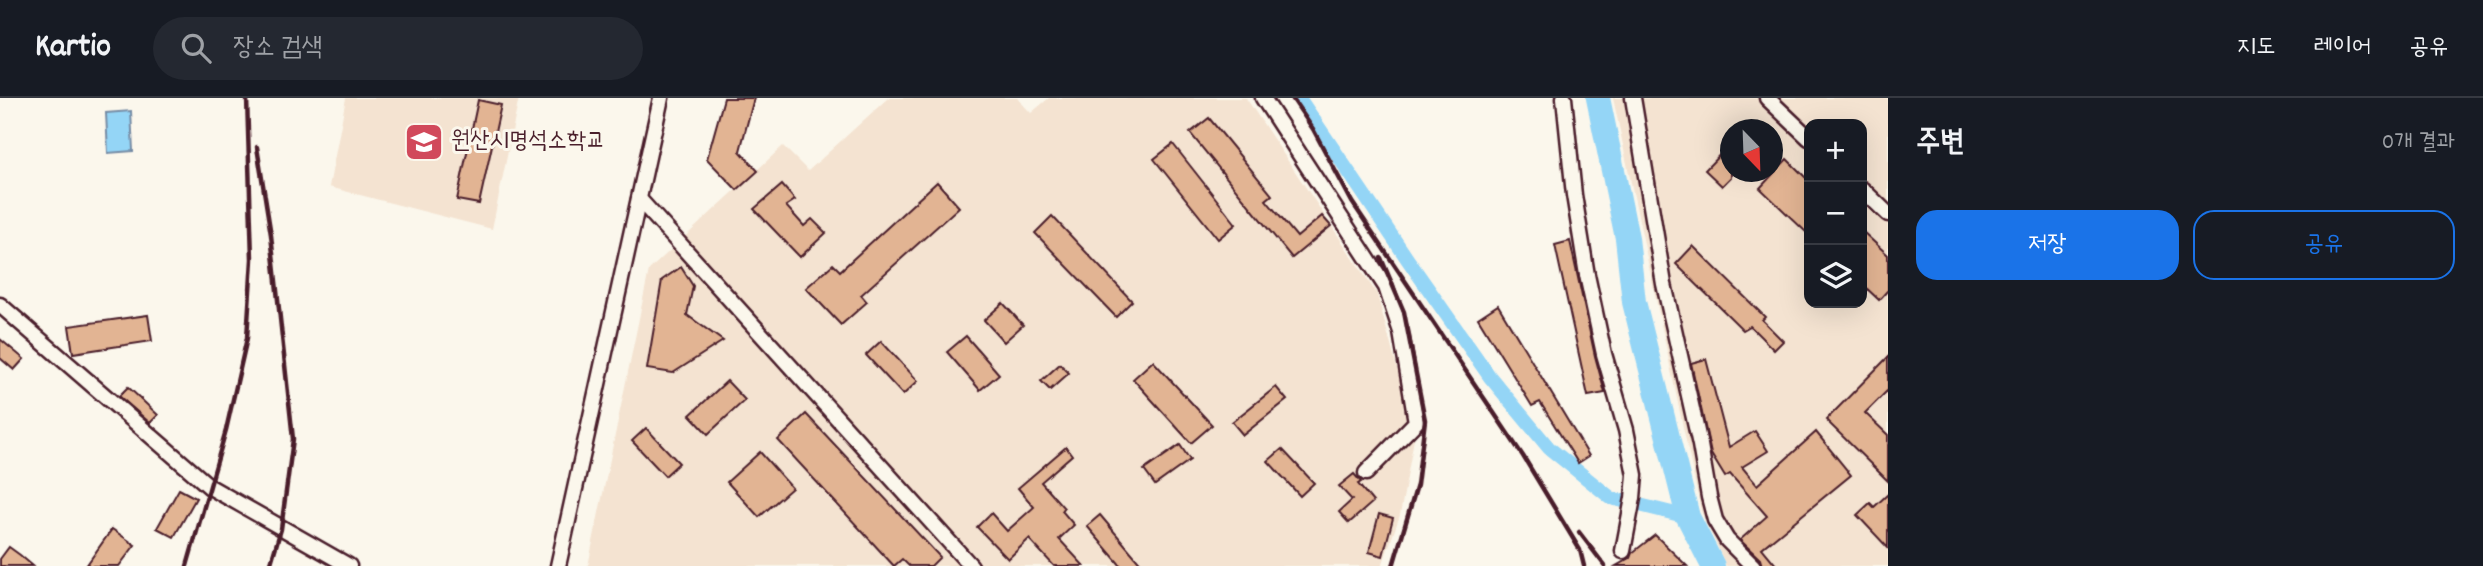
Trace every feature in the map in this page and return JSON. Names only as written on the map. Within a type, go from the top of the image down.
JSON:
[{"type":"street","points":[[558,566],[661,98]]},
{"type":"street","points":[[1263,98],[1386,287],[1401,332],[1416,422],[1366,473]]},
{"type":"street","points":[[1564,98],[1574,195],[1587,275],[1635,475],[1623,551]]},
{"type":"street","points":[[1633,98],[1664,285],[1709,497],[1715,520],[1727,540],[1753,566]]},
{"type":"street","points":[[1767,98],[1804,133]]},
{"type":"street","points":[[1867,193],[1888,214]]},
{"type":"street","points":[[639,199],[971,566]]},
{"type":"street","points":[[0,305],[211,487],[349,566]]},
{"type":"shaded area","name":"원산시명석소학교","points":[[346,98],[519,98],[492,229],[329,187]]},
{"type":"shaded area","points":[[888,98],[1017,98],[1031,113],[1049,98],[1246,98],[1377,294],[1415,434],[1400,515],[1382,566],[588,566],[649,270],[783,146],[808,171]]},
{"type":"shaded area","points":[[1613,98],[1888,98],[1888,566],[1726,566],[1701,511]]},
{"type":"water","points":[[131,111],[133,151],[108,153],[106,113]]},
{"type":"building","points":[[724,98],[754,98],[740,151],[758,171],[737,190],[707,159]]},
{"type":"building","points":[[478,100],[501,105],[479,204],[457,200]]},
{"type":"building","points":[[1209,118],[1272,195],[1266,200],[1297,237],[1322,216],[1331,226],[1292,258],[1190,133]]},
{"type":"building","points":[[1173,144],[1236,224],[1218,239],[1154,159]]},
{"type":"building","points":[[1720,154],[1720,182],[1726,182],[1722,186],[1705,170]]},
{"type":"building","points":[[1787,159],[1804,176],[1804,230],[1760,188],[1766,182],[1783,182],[1783,163]]},
{"type":"building","points":[[937,182],[959,207],[861,295],[867,302],[841,325],[806,288],[833,264],[840,271]]},
{"type":"building","points":[[782,185],[795,200],[786,206],[804,226],[812,219],[826,233],[800,257],[754,209]]},
{"type":"building","points":[[1052,216],[1132,301],[1116,317],[1035,233]]},
{"type":"building","points":[[1867,236],[1888,255],[1888,290],[1879,300],[1867,289]]},
{"type":"building","points":[[1570,241],[1605,393],[1588,396],[1555,245]]},
{"type":"building","points":[[1693,246],[1765,317],[1762,320],[1783,341],[1774,350],[1750,326],[1743,330],[1676,264]]},
{"type":"building","points":[[681,267],[693,286],[687,315],[723,341],[673,373],[647,369],[662,280]]},
{"type":"building","points":[[1003,303],[1023,325],[1004,342],[984,320]]},
{"type":"building","points":[[1498,305],[1589,456],[1578,463],[1540,402],[1532,406],[1478,318]]},
{"type":"building","points":[[148,315],[152,341],[73,353],[69,326]]},
{"type":"building","points":[[966,336],[999,374],[980,390],[947,352]]},
{"type":"building","points":[[0,339],[24,359],[14,370],[0,358]]},
{"type":"building","points":[[881,341],[918,381],[903,395],[866,355]]},
{"type":"building","points":[[1888,357],[1888,390],[1865,413],[1888,435],[1888,481],[1826,420]]},
{"type":"building","points":[[1706,359],[1729,447],[1755,431],[1768,451],[1742,467],[1757,485],[1816,432],[1851,475],[1762,548],[1777,566],[1762,566],[1760,559],[1740,540],[1767,516],[1730,474],[1725,477],[1711,454],[1691,363]]},
{"type":"building","points":[[1153,361],[1212,425],[1191,443],[1133,379]]},
{"type":"building","points":[[1060,364],[1069,373],[1050,390],[1041,381]]},
{"type":"building","points":[[727,381],[745,400],[708,434],[690,415]]},
{"type":"building","points":[[128,387],[158,415],[150,423],[119,396]]},
{"type":"building","points":[[1276,387],[1287,400],[1243,435],[1232,422]]},
{"type":"building","points":[[806,414],[940,557],[931,566],[909,566],[902,559],[894,566],[778,440]]},
{"type":"building","points":[[646,428],[679,463],[665,476],[632,441]]},
{"type":"building","points":[[1180,445],[1190,460],[1155,485],[1144,470]]},
{"type":"building","points":[[1066,447],[1072,455],[1041,482],[1064,508],[1062,511],[1074,525],[1059,539],[1084,566],[1054,566],[1029,539],[1008,559],[977,527],[991,513],[1007,531],[1034,507],[1018,488]]},
{"type":"building","points":[[1282,449],[1314,483],[1300,496],[1268,461]]},
{"type":"building","points":[[760,452],[792,488],[759,517],[727,482]]},
{"type":"building","points":[[1354,474],[1361,482],[1358,484],[1373,502],[1349,523],[1339,512],[1352,500],[1339,486]]},
{"type":"building","points":[[179,489],[196,498],[174,537],[157,528]]},
{"type":"building","points":[[1888,494],[1888,548],[1857,515],[1870,503],[1874,507]]},
{"type":"building","points":[[1379,514],[1393,518],[1383,556],[1369,552]]},
{"type":"building","points":[[1100,515],[1143,566],[1121,566],[1087,526]]},
{"type":"building","points":[[112,529],[135,545],[119,566],[86,566]]},
{"type":"building","points":[[1655,535],[1687,566],[1616,566],[1630,558],[1632,553]]},
{"type":"building","points":[[9,547],[33,566],[0,566],[0,559]]},
{"type":"waterway","points":[[1299,98],[1490,377],[1549,448],[1611,498],[1688,517]]},
{"type":"waterway","points":[[1598,98],[1627,238],[1634,302],[1688,517],[1713,566]]},
{"type":"railway","points":[[187,566],[226,430],[247,338],[252,259],[247,98]]},
{"type":"railway","points":[[1292,98],[1313,129],[1352,202],[1523,456],[1580,550],[1584,566]]},
{"type":"railway","points":[[257,147],[271,235],[293,439],[281,529],[270,566]]},
{"type":"railway","points":[[1381,258],[1404,312],[1425,420],[1417,485],[1393,566]]},
{"type":"railway","points":[[1579,532],[1605,566]]},
{"type":"place","name":"원산시명석소학교","points":[[424,142]]}]
